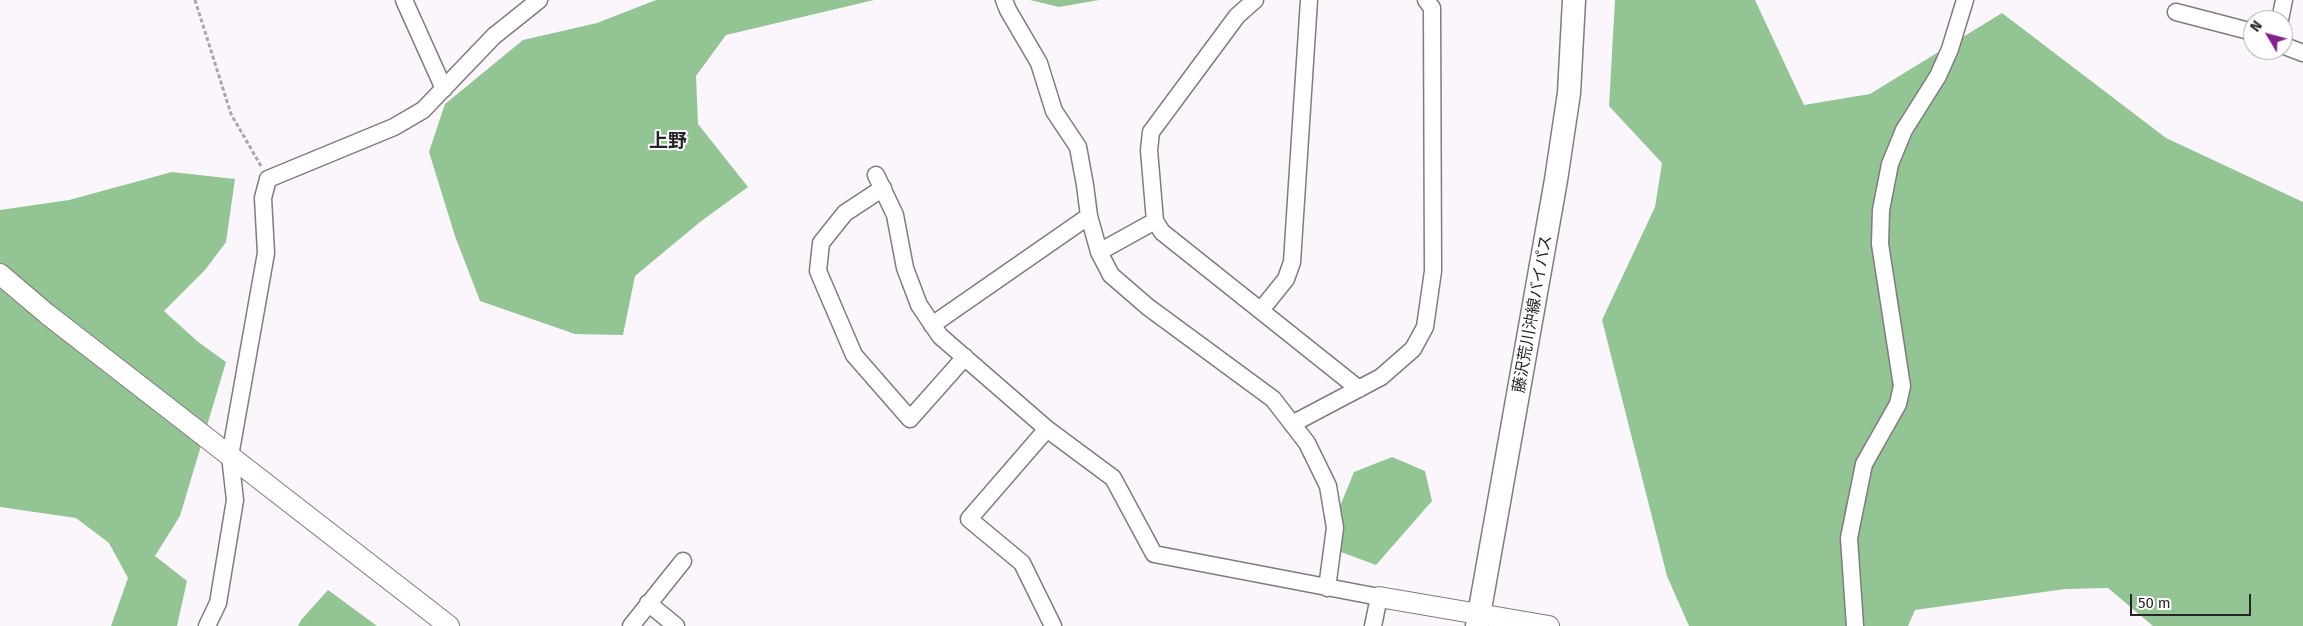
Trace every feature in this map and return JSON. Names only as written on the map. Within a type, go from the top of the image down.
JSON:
[{"type":"main road","name":"藤沢荒川沖線バイパス","points":[[1478,620],[1556,180],[1569,93],[1574,0]]},
{"type":"street","points":[[404,0],[444,89]]},
{"type":"street","points":[[207,626],[218,603],[235,500],[230,456],[266,254],[263,198],[268,179],[394,126],[423,110],[494,36],[539,0]]},
{"type":"street","points":[[1004,0],[1039,63],[1054,111],[1078,147],[1086,184],[1089,216],[1099,252],[1111,275],[1148,307],[1273,400],[1307,443],[1328,486],[1335,528],[1327,588]]},
{"type":"street","points":[[1255,0],[1237,16],[1151,132],[1149,150],[1155,221],[1162,232],[1359,389]]},
{"type":"street","points":[[1261,310],[1286,279],[1292,262],[1309,0]]},
{"type":"street","points":[[1292,424],[1381,377],[1413,350],[1425,327],[1433,270],[1432,8],[1426,0]]},
{"type":"street","points":[[1855,626],[1849,538],[1864,464],[1898,404],[1902,386],[1880,244],[1881,210],[1890,164],[1904,130],[1938,76],[1950,49],[1965,0]]},
{"type":"street","points":[[2176,12],[2243,29]]},
{"type":"street","points":[[964,357],[910,419],[854,355],[818,271],[821,243],[845,213],[880,182],[895,214],[905,268],[919,305],[940,336],[1047,428],[1113,478],[1154,554],[1327,588],[1379,596],[1478,620],[1548,626]]},
{"type":"street","points":[[932,325],[1089,216]]},
{"type":"street","points":[[1099,252],[1155,221]]},
{"type":"street","points":[[0,274],[47,314],[449,626]]},
{"type":"street","points":[[1047,428],[969,518],[1022,564],[1053,626]]},
{"type":"street","points":[[630,626],[683,561]]},
{"type":"street","points":[[1373,626],[1379,596]]},
{"type":"street","points":[[648,603],[676,626]]},
{"type":"path","points":[[195,0],[232,114],[268,179]]},
{"type":"green space","points":[[656,0],[874,0],[726,35],[696,76],[698,124],[748,187],[700,222],[635,276],[623,335],[575,334],[480,301],[455,236],[429,152],[445,104],[523,40],[597,23]]},
{"type":"green space","points":[[1030,0],[1099,0],[1059,7]]},
{"type":"green space","points":[[1615,0],[1755,0],[1804,105],[1870,94],[2002,13],[2166,138],[2303,202],[2303,626],[2153,626],[2108,588],[2065,589],[1915,610],[1908,626],[1689,626],[1667,576],[1602,320],[1655,207],[1662,163],[1609,106]]},
{"type":"green space","points":[[172,172],[235,179],[226,242],[205,270],[164,311],[197,341],[226,362],[180,516],[155,556],[187,581],[177,626],[111,626],[128,578],[109,543],[76,518],[0,507],[0,210],[69,200]]},
{"type":"green space","points":[[1392,457],[1425,471],[1432,501],[1376,565],[1341,552],[1338,511],[1354,472]]},
{"type":"green space","points":[[328,590],[377,626],[298,626],[301,620]]},
{"type":"district","name":"上野","points":[[668,142]]}]
